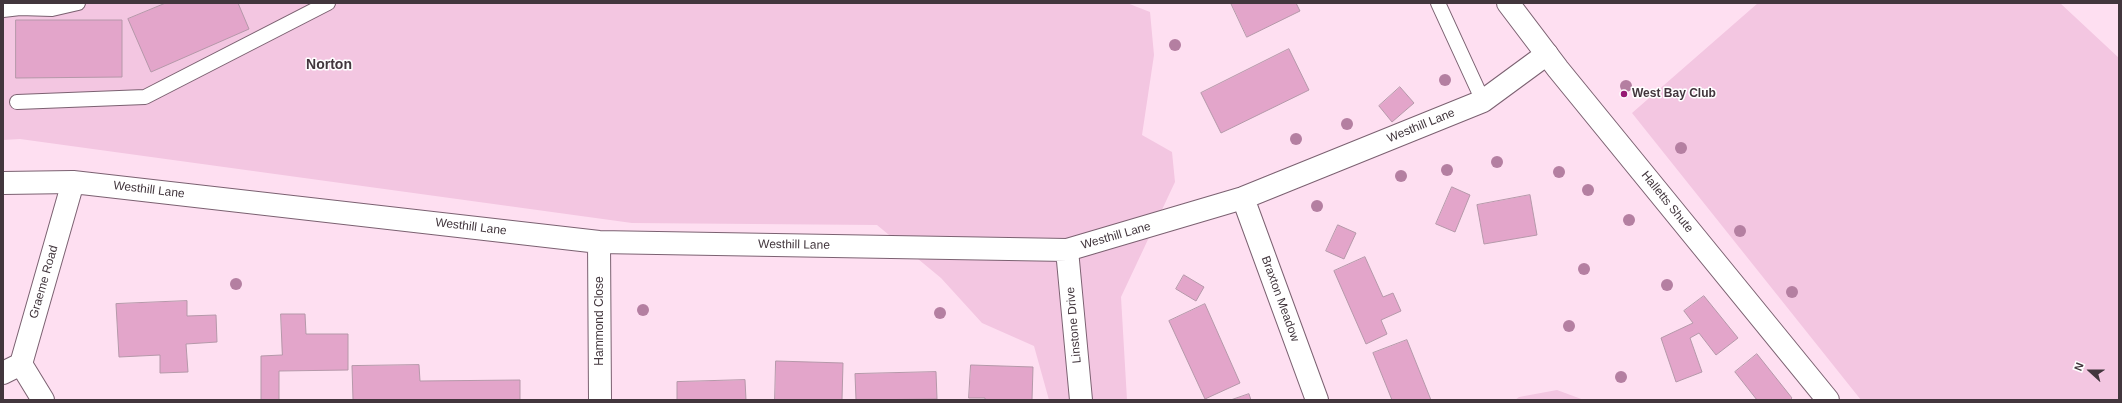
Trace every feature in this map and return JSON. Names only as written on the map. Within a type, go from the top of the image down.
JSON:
[{"type":"street","name":"Halletts Shute","points":[[1508,3],[1547,54],[1828,400]]},
{"type":"street","name":"Westhill Lane","points":[[3,183],[73,182],[600,242],[1067,250],[1243,198],[1483,101],[1547,54]]},
{"type":"street","name":"Graeme Road","points":[[12,368],[73,182]]},
{"type":"street","name":"Braxton Meadow","points":[[1243,198],[1317,400]]},
{"type":"street","name":"Hammond Close","points":[[600,242],[600,400]]},
{"type":"street","name":"Linstone Drive","points":[[1067,250],[1081,400]]},
{"type":"street","points":[[12,368],[43,400]]},
{"type":"lane","points":[[3,10],[19,5],[52,9],[78,3]]},
{"type":"lane","points":[[17,102],[145,98],[328,3]]},
{"type":"lane","points":[[1438,3],[1483,101]]},
{"type":"shaded area","points":[[3,3],[1127,3],[1150,12],[1154,55],[1142,135],[1172,152],[1175,182],[1121,297],[1127,400],[1049,400],[1034,346],[982,323],[941,278],[877,225],[632,223],[20,139],[3,140]]},
{"type":"shaded area","points":[[1758,3],[2060,3],[2119,58],[2119,400],[1861,400],[1632,113]]},
{"type":"shaded area","points":[[1557,390],[1584,400],[1515,400],[1519,397]]},
{"type":"building","points":[[166,3],[238,3],[249,29],[151,72],[128,19]]},
{"type":"building","points":[[1231,3],[1296,3],[1300,11],[1247,37]]},
{"type":"building","points":[[16,20],[122,20],[122,77],[16,78]]},
{"type":"building","points":[[1289,49],[1309,90],[1221,133],[1201,93]]},
{"type":"building","points":[[1400,87],[1414,103],[1392,122],[1379,106]]},
{"type":"building","points":[[1452,187],[1470,195],[1455,232],[1436,224]]},
{"type":"building","points":[[1530,195],[1537,235],[1484,244],[1477,205]]},
{"type":"building","points":[[1338,225],[1356,233],[1344,259],[1326,251]]},
{"type":"building","points":[[1365,257],[1383,297],[1393,293],[1401,311],[1381,320],[1387,334],[1366,344],[1334,271]]},
{"type":"building","points":[[1184,275],[1204,287],[1196,301],[1176,289]]},
{"type":"building","points":[[1704,296],[1738,338],[1716,355],[1699,333],[1690,338],[1702,372],[1676,382],[1661,338],[1693,323],[1684,311]]},
{"type":"building","points":[[187,301],[187,316],[216,315],[217,342],[186,344],[188,372],[160,373],[160,355],[119,357],[116,304]]},
{"type":"building","points":[[1205,304],[1240,383],[1205,399],[1169,321]]},
{"type":"building","points":[[281,314],[305,314],[306,334],[348,334],[348,370],[279,371],[279,400],[261,400],[261,356],[282,355]]},
{"type":"building","points":[[1407,340],[1431,400],[1392,400],[1373,353]]},
{"type":"building","points":[[1757,354],[1792,398],[1790,400],[1757,400],[1735,372]]},
{"type":"building","points":[[776,361],[843,363],[842,400],[775,400]]},
{"type":"building","points":[[419,365],[420,381],[520,380],[520,400],[353,400],[352,366]]},
{"type":"building","points":[[971,365],[1033,367],[1032,400],[985,400],[985,398],[969,398]]},
{"type":"building","points":[[936,372],[937,399],[856,400],[855,374]]},
{"type":"building","points":[[745,380],[746,400],[677,400],[677,382]]},
{"type":"building","points":[[1249,394],[1251,400],[1231,400]]},
{"type":"place","name":"West Bay Club","points":[[1624,94]]},
{"type":"district","name":"Norton","points":[[329,65]]}]
